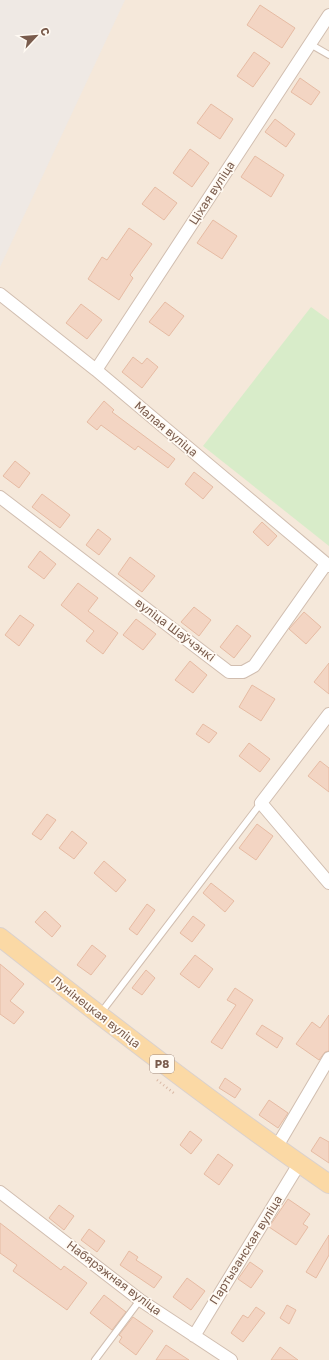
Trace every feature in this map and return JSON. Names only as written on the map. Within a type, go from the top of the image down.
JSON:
[{"type":"main road","name":"Лунінецкая вуліца","points":[[0,937],[99,1016],[191,1086],[276,1148],[329,1184]]},
{"type":"street","name":"Ціхая вуліца","points":[[96,370],[329,15]]},
{"type":"street","name":"Малая вуліца","points":[[0,294],[96,370],[327,565]]},
{"type":"street","name":"вуліца Шаўчэнкі","points":[[0,497],[229,672],[243,672],[254,666],[327,565]]},
{"type":"street","points":[[329,714],[261,803],[329,883]]},
{"type":"street","points":[[276,1148],[329,1058]]},
{"type":"street","name":"Партызанская вуліца","points":[[194,1336],[299,1164]]},
{"type":"street","name":"Набярэжная вуліца","points":[[0,1192],[140,1300],[231,1360]]},
{"type":"lane","points":[[310,44],[329,55]]},
{"type":"lane","points":[[99,1016],[261,803]]},
{"type":"lane","points":[[95,1360],[140,1300]]},
{"type":"shaded area","points":[[0,0],[329,0],[329,1360],[0,1360]]},
{"type":"shaded area","points":[[0,0],[125,0],[0,267]]},
{"type":"green space","points":[[311,307],[329,320],[329,546],[203,446]]},
{"type":"building","points":[[260,5],[295,28],[282,48],[247,25]]},
{"type":"building","points":[[254,52],[270,63],[253,87],[237,76]]},
{"type":"building","points":[[300,78],[320,92],[311,105],[291,92]]},
{"type":"building","points":[[211,104],[233,119],[220,139],[197,123]]},
{"type":"building","points":[[275,119],[295,134],[286,147],[265,132]]},
{"type":"building","points":[[190,149],[209,163],[192,187],[173,173]]},
{"type":"building","points":[[255,156],[284,175],[271,197],[241,177]]},
{"type":"building","points":[[155,187],[177,203],[164,220],[142,204]]},
{"type":"building","points":[[213,220],[237,236],[222,259],[197,243]]},
{"type":"building","points":[[129,228],[152,244],[130,275],[133,278],[119,300],[88,279],[102,257],[107,260]]},
{"type":"building","points":[[165,302],[184,316],[169,336],[149,322]]},
{"type":"building","points":[[81,304],[102,320],[87,339],[66,323]]},
{"type":"building","points":[[133,357],[142,364],[147,358],[158,367],[142,388],[122,372]]},
{"type":"building","points":[[104,401],[114,410],[112,412],[175,459],[168,468],[138,446],[135,450],[101,425],[97,430],[87,422]]},
{"type":"building","points":[[15,461],[30,473],[19,488],[3,476]]},
{"type":"building","points":[[194,472],[213,487],[203,499],[185,484]]},
{"type":"building","points":[[42,494],[70,515],[60,528],[32,507]]},
{"type":"building","points":[[262,522],[277,536],[268,546],[253,532]]},
{"type":"building","points":[[98,529],[111,539],[99,555],[86,545]]},
{"type":"building","points":[[40,551],[56,564],[44,579],[28,567]]},
{"type":"building","points":[[130,557],[155,576],[142,592],[118,574]]},
{"type":"building","points":[[78,583],[98,598],[88,611],[118,633],[103,654],[86,641],[94,631],[61,605]]},
{"type":"building","points":[[194,607],[211,620],[199,636],[181,622]]},
{"type":"building","points":[[304,612],[321,627],[306,644],[289,629]]},
{"type":"building","points":[[20,615],[34,625],[19,646],[5,635]]},
{"type":"building","points":[[136,619],[156,634],[143,650],[123,635]]},
{"type":"building","points":[[237,625],[251,636],[234,658],[220,647]]},
{"type":"building","points":[[190,661],[207,675],[193,693],[175,680]]},
{"type":"building","points":[[329,663],[329,694],[314,682]]},
{"type":"building","points":[[252,685],[275,699],[261,721],[239,707]]},
{"type":"building","points":[[203,724],[217,733],[209,743],[196,734]]},
{"type":"building","points":[[249,743],[270,759],[260,772],[239,756]]},
{"type":"building","points":[[320,761],[329,768],[329,792],[308,776]]},
{"type":"building","points":[[47,814],[56,820],[41,840],[32,834]]},
{"type":"building","points":[[257,824],[273,836],[256,860],[239,848]]},
{"type":"building","points":[[72,831],[87,843],[74,859],[59,848]]},
{"type":"building","points":[[104,861],[126,880],[116,892],[94,873]]},
{"type":"building","points":[[211,883],[234,901],[225,912],[203,893]]},
{"type":"building","points":[[147,904],[155,910],[137,935],[129,929]]},
{"type":"building","points":[[45,911],[61,926],[52,937],[35,922]]},
{"type":"building","points":[[193,916],[205,925],[192,942],[180,933]]},
{"type":"building","points":[[92,945],[106,956],[91,975],[77,965]]},
{"type":"building","points":[[195,955],[213,969],[199,988],[180,974]]},
{"type":"building","points":[[0,964],[24,984],[10,1001],[24,1012],[14,1024],[0,1014]]},
{"type":"building","points":[[146,970],[155,978],[142,995],[132,988]]},
{"type":"building","points":[[235,988],[253,1000],[222,1049],[211,1042],[236,1005],[227,1000]]},
{"type":"building","points":[[329,1015],[329,1051],[325,1052],[319,1060],[296,1044],[312,1022],[320,1028]]},
{"type":"building","points":[[262,1025],[283,1038],[277,1048],[256,1034]]},
{"type":"building","points":[[225,1078],[241,1089],[235,1098],[219,1088]]},
{"type":"building","points":[[269,1100],[288,1113],[278,1128],[259,1115]]},
{"type":"building","points":[[190,1131],[202,1140],[191,1154],[180,1145]]},
{"type":"building","points":[[320,1137],[329,1142],[329,1163],[311,1151]]},
{"type":"building","points":[[218,1154],[233,1165],[219,1185],[204,1174]]},
{"type":"building","points":[[288,1199],[310,1214],[303,1224],[308,1227],[296,1245],[269,1227]]},
{"type":"building","points":[[59,1205],[74,1216],[64,1230],[49,1218]]},
{"type":"building","points":[[0,1223],[61,1270],[64,1266],[87,1283],[67,1310],[13,1271],[17,1265],[0,1253]]},
{"type":"building","points":[[89,1229],[105,1241],[97,1252],[81,1240]]},
{"type":"building","points":[[329,1235],[329,1255],[316,1278],[306,1272]]},
{"type":"building","points":[[129,1251],[138,1257],[136,1260],[162,1277],[154,1288],[120,1265]]},
{"type":"building","points":[[250,1262],[263,1271],[251,1288],[238,1279]]},
{"type":"building","points":[[187,1278],[205,1291],[191,1310],[173,1297]]},
{"type":"building","points":[[104,1295],[126,1312],[112,1330],[90,1313]]},
{"type":"building","points":[[287,1305],[296,1310],[289,1324],[280,1318]]},
{"type":"building","points":[[256,1307],[265,1313],[243,1342],[231,1333],[243,1315],[248,1318]]},
{"type":"building","points":[[133,1317],[153,1331],[136,1355],[119,1342],[122,1337],[119,1335]]},
{"type":"building","points":[[166,1345],[189,1360],[156,1360]]},
{"type":"building","points":[[280,1347],[298,1360],[271,1360]]}]
